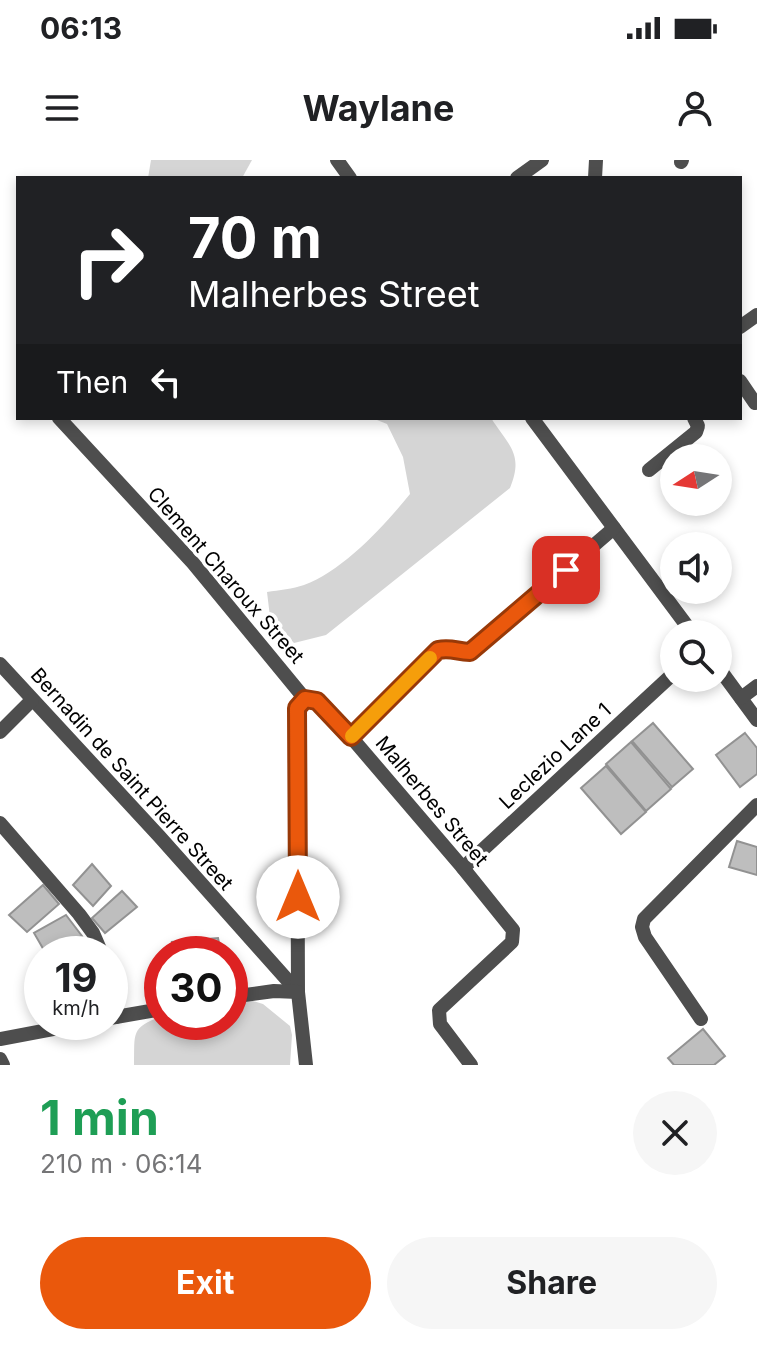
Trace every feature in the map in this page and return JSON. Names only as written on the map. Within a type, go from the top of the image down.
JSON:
[{"type":"street","points":[[520,176],[542,160]]},
{"type":"street","points":[[742,384],[755,403]]},
{"type":"street","name":"Clement Charoux Street","points":[[61,420],[193,563],[305,699]]},
{"type":"street","points":[[533,420],[683,620]]},
{"type":"street","points":[[649,470],[696,432],[698,426],[695,420]]},
{"type":"street","points":[[351,737],[438,650],[450,648],[470,652],[614,528]]},
{"type":"street","name":"Bernadin de Saint Pierre Street","points":[[0,664],[298,992]]},
{"type":"street","name":"Leclezio Lane 1","points":[[463,868],[660,686]]},
{"type":"street","points":[[732,686],[757,720]]},
{"type":"street","points":[[741,698],[757,686]]},
{"type":"street","points":[[305,699],[297,708],[298,992],[306,1065]]},
{"type":"street","name":"Malherbes Street","points":[[305,699],[317,701],[351,737],[513,930],[512,942],[439,1010],[440,1024],[471,1065]]},
{"type":"street","points":[[0,732],[32,700]]},
{"type":"street","points":[[701,1019],[645,937],[642,927],[644,919],[757,805]]},
{"type":"street","points":[[0,823],[94,936]]},
{"type":"street","points":[[248,995],[298,992]]},
{"type":"street","points":[[0,1039],[24,1034]]},
{"type":"street","points":[[0,1059],[3,1065]]},
{"type":"shaded area","points":[[151,160],[252,160],[243,176],[148,176]]},
{"type":"shaded area","points":[[377,420],[492,420],[509,443],[515,458],[510,488],[326,635],[294,643],[270,617],[267,592],[304,585],[334,569],[376,533],[410,494],[403,457],[387,424]]},
{"type":"shaded area","points":[[248,1000],[263,1004],[290,1026],[290,1065],[134,1065],[135,1039],[144,1024],[144,1040],[248,1040]]},
{"type":"building","points":[[653,723],[693,769],[672,787],[632,741]]},
{"type":"building","points":[[745,733],[757,748],[757,774],[740,787],[716,755]]},
{"type":"building","points":[[631,742],[671,789],[646,811],[606,764]]},
{"type":"building","points":[[606,766],[646,812],[621,834],[581,788]]},
{"type":"building","points":[[737,841],[757,847],[757,875],[729,867]]},
{"type":"building","points":[[92,864],[111,886],[93,906],[73,885]]},
{"type":"building","points":[[43,885],[59,904],[27,932],[9,915]]},
{"type":"building","points":[[122,891],[137,907],[105,933],[92,918]]},
{"type":"building","points":[[66,915],[82,936],[36,936],[34,933]]},
{"type":"building","points":[[703,1029],[725,1056],[714,1065],[674,1065],[668,1058]]},
{"type":"slow traffic","points":[[352,736],[430,658]]},
{"type":"route","points":[[298,897],[297,708],[305,699],[317,701],[351,737],[438,650],[450,648],[470,652],[566,570]]}]
